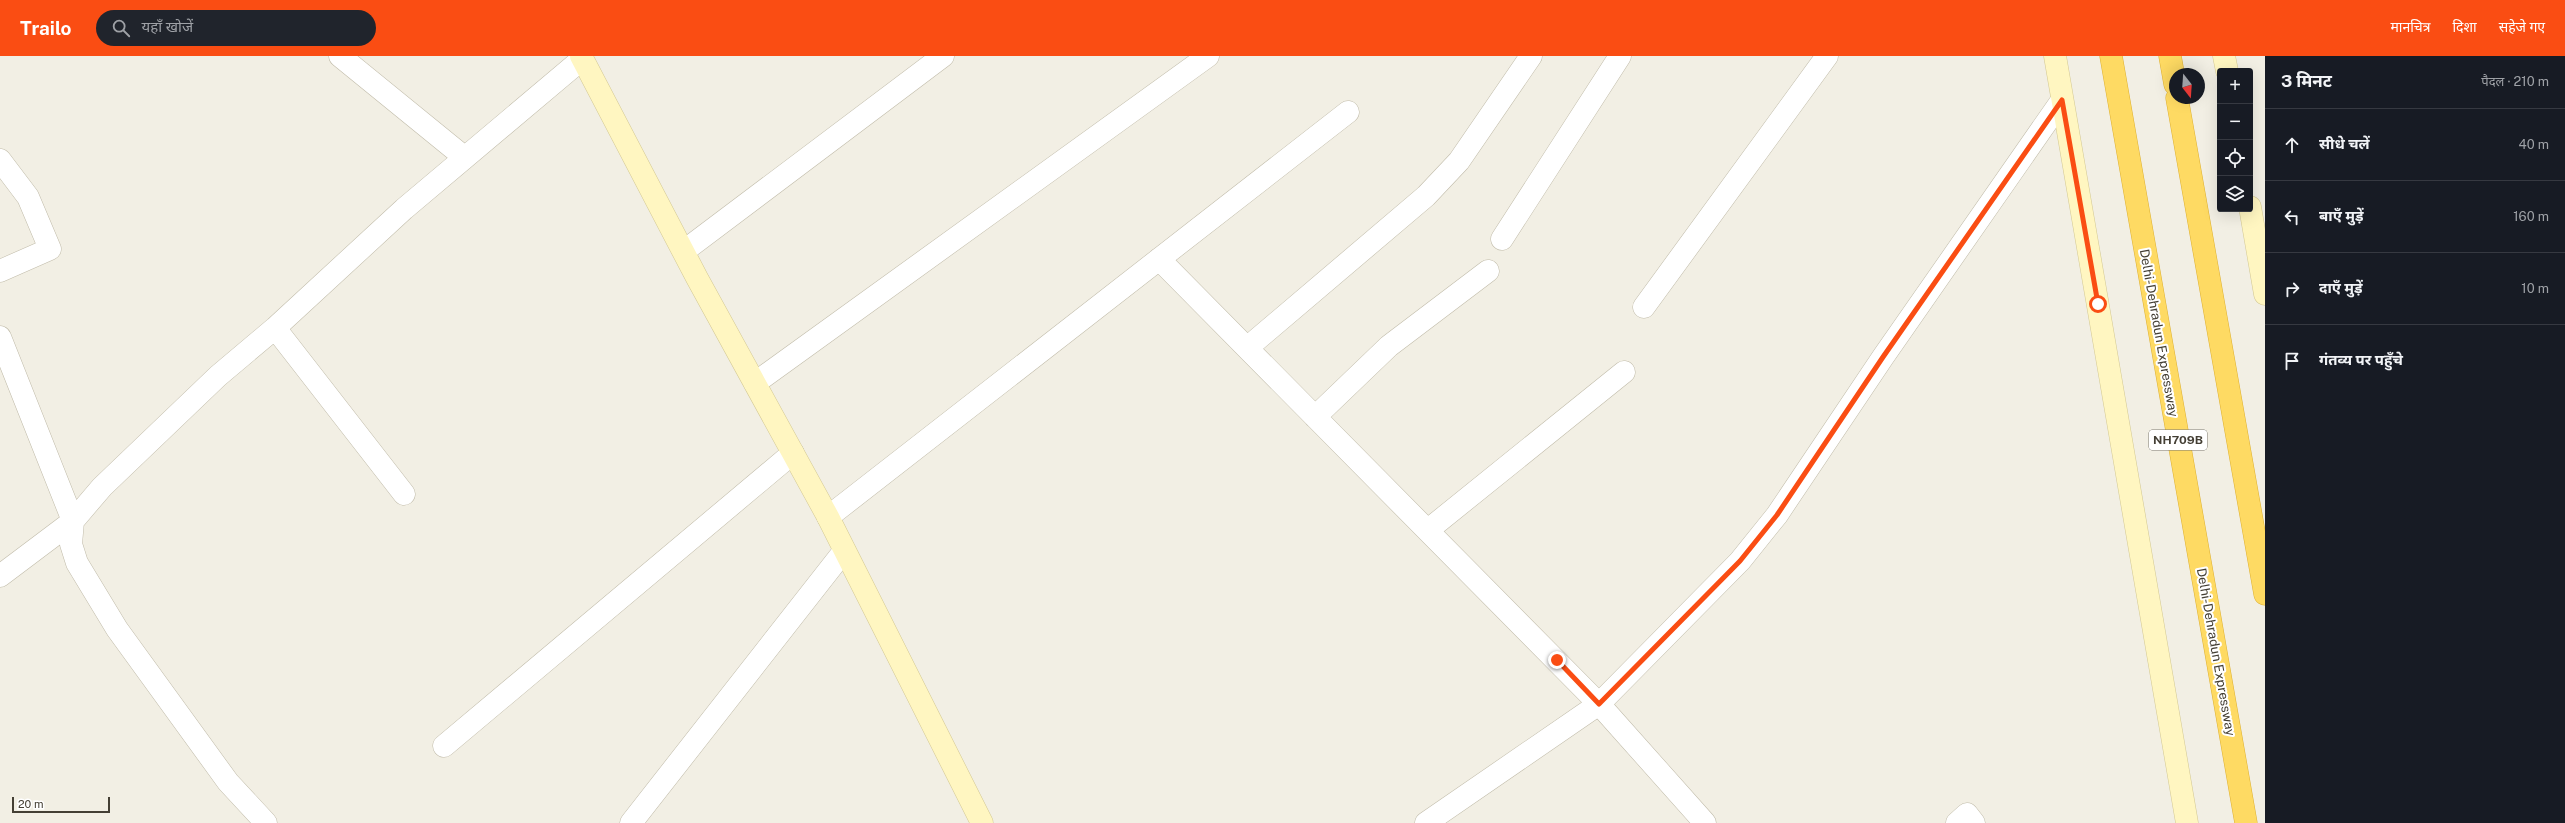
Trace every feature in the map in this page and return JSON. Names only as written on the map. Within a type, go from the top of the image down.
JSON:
[{"type":"highway","name":"Delhi-Dehradun Expressway","points":[[2111,56],[2246,823]]},
{"type":"highway","points":[[2170,56],[2172,68]]},
{"type":"highway","points":[[2178,104],[2265,594]]},
{"type":"street","points":[[340,56],[464,157]]},
{"type":"street","points":[[684,251],[943,56]]},
{"type":"street","points":[[755,383],[1208,56]]},
{"type":"street","points":[[1247,348],[1426,196],[1459,161],[1532,56]]},
{"type":"street","points":[[1502,239],[1620,56]]},
{"type":"street","points":[[1644,307],[1827,56]]},
{"type":"street","points":[[2055,56],[2187,823]]},
{"type":"street","points":[[2224,56],[2226,68]]},
{"type":"street","points":[[0,576],[73,521],[102,487],[218,376],[275,328],[404,209],[581,58],[828,517],[982,823]]},
{"type":"street","points":[[1426,823],[1599,704],[1740,561],[1777,515],[1883,357],[2062,100]]},
{"type":"street","points":[[828,517],[1348,112]]},
{"type":"street","points":[[0,160],[28,197],[50,249],[0,271]]},
{"type":"street","points":[[2251,212],[2265,294]]},
{"type":"street","points":[[1159,259],[1599,704],[1705,823]]},
{"type":"street","points":[[1315,417],[1389,346],[1488,271]]},
{"type":"street","points":[[275,328],[404,494]]},
{"type":"street","points":[[0,337],[73,521],[71,544],[77,563],[117,628],[228,782],[266,823]]},
{"type":"street","points":[[1428,530],[1624,372]]},
{"type":"street","points":[[444,746],[793,453]]},
{"type":"street","points":[[631,823],[844,551]]},
{"type":"street","points":[[1957,823],[1967,814],[1974,823]]},
{"type":"route","points":[[1557,660],[1599,704],[1740,561],[1777,515],[1883,357],[2062,100],[2098,304]]}]
